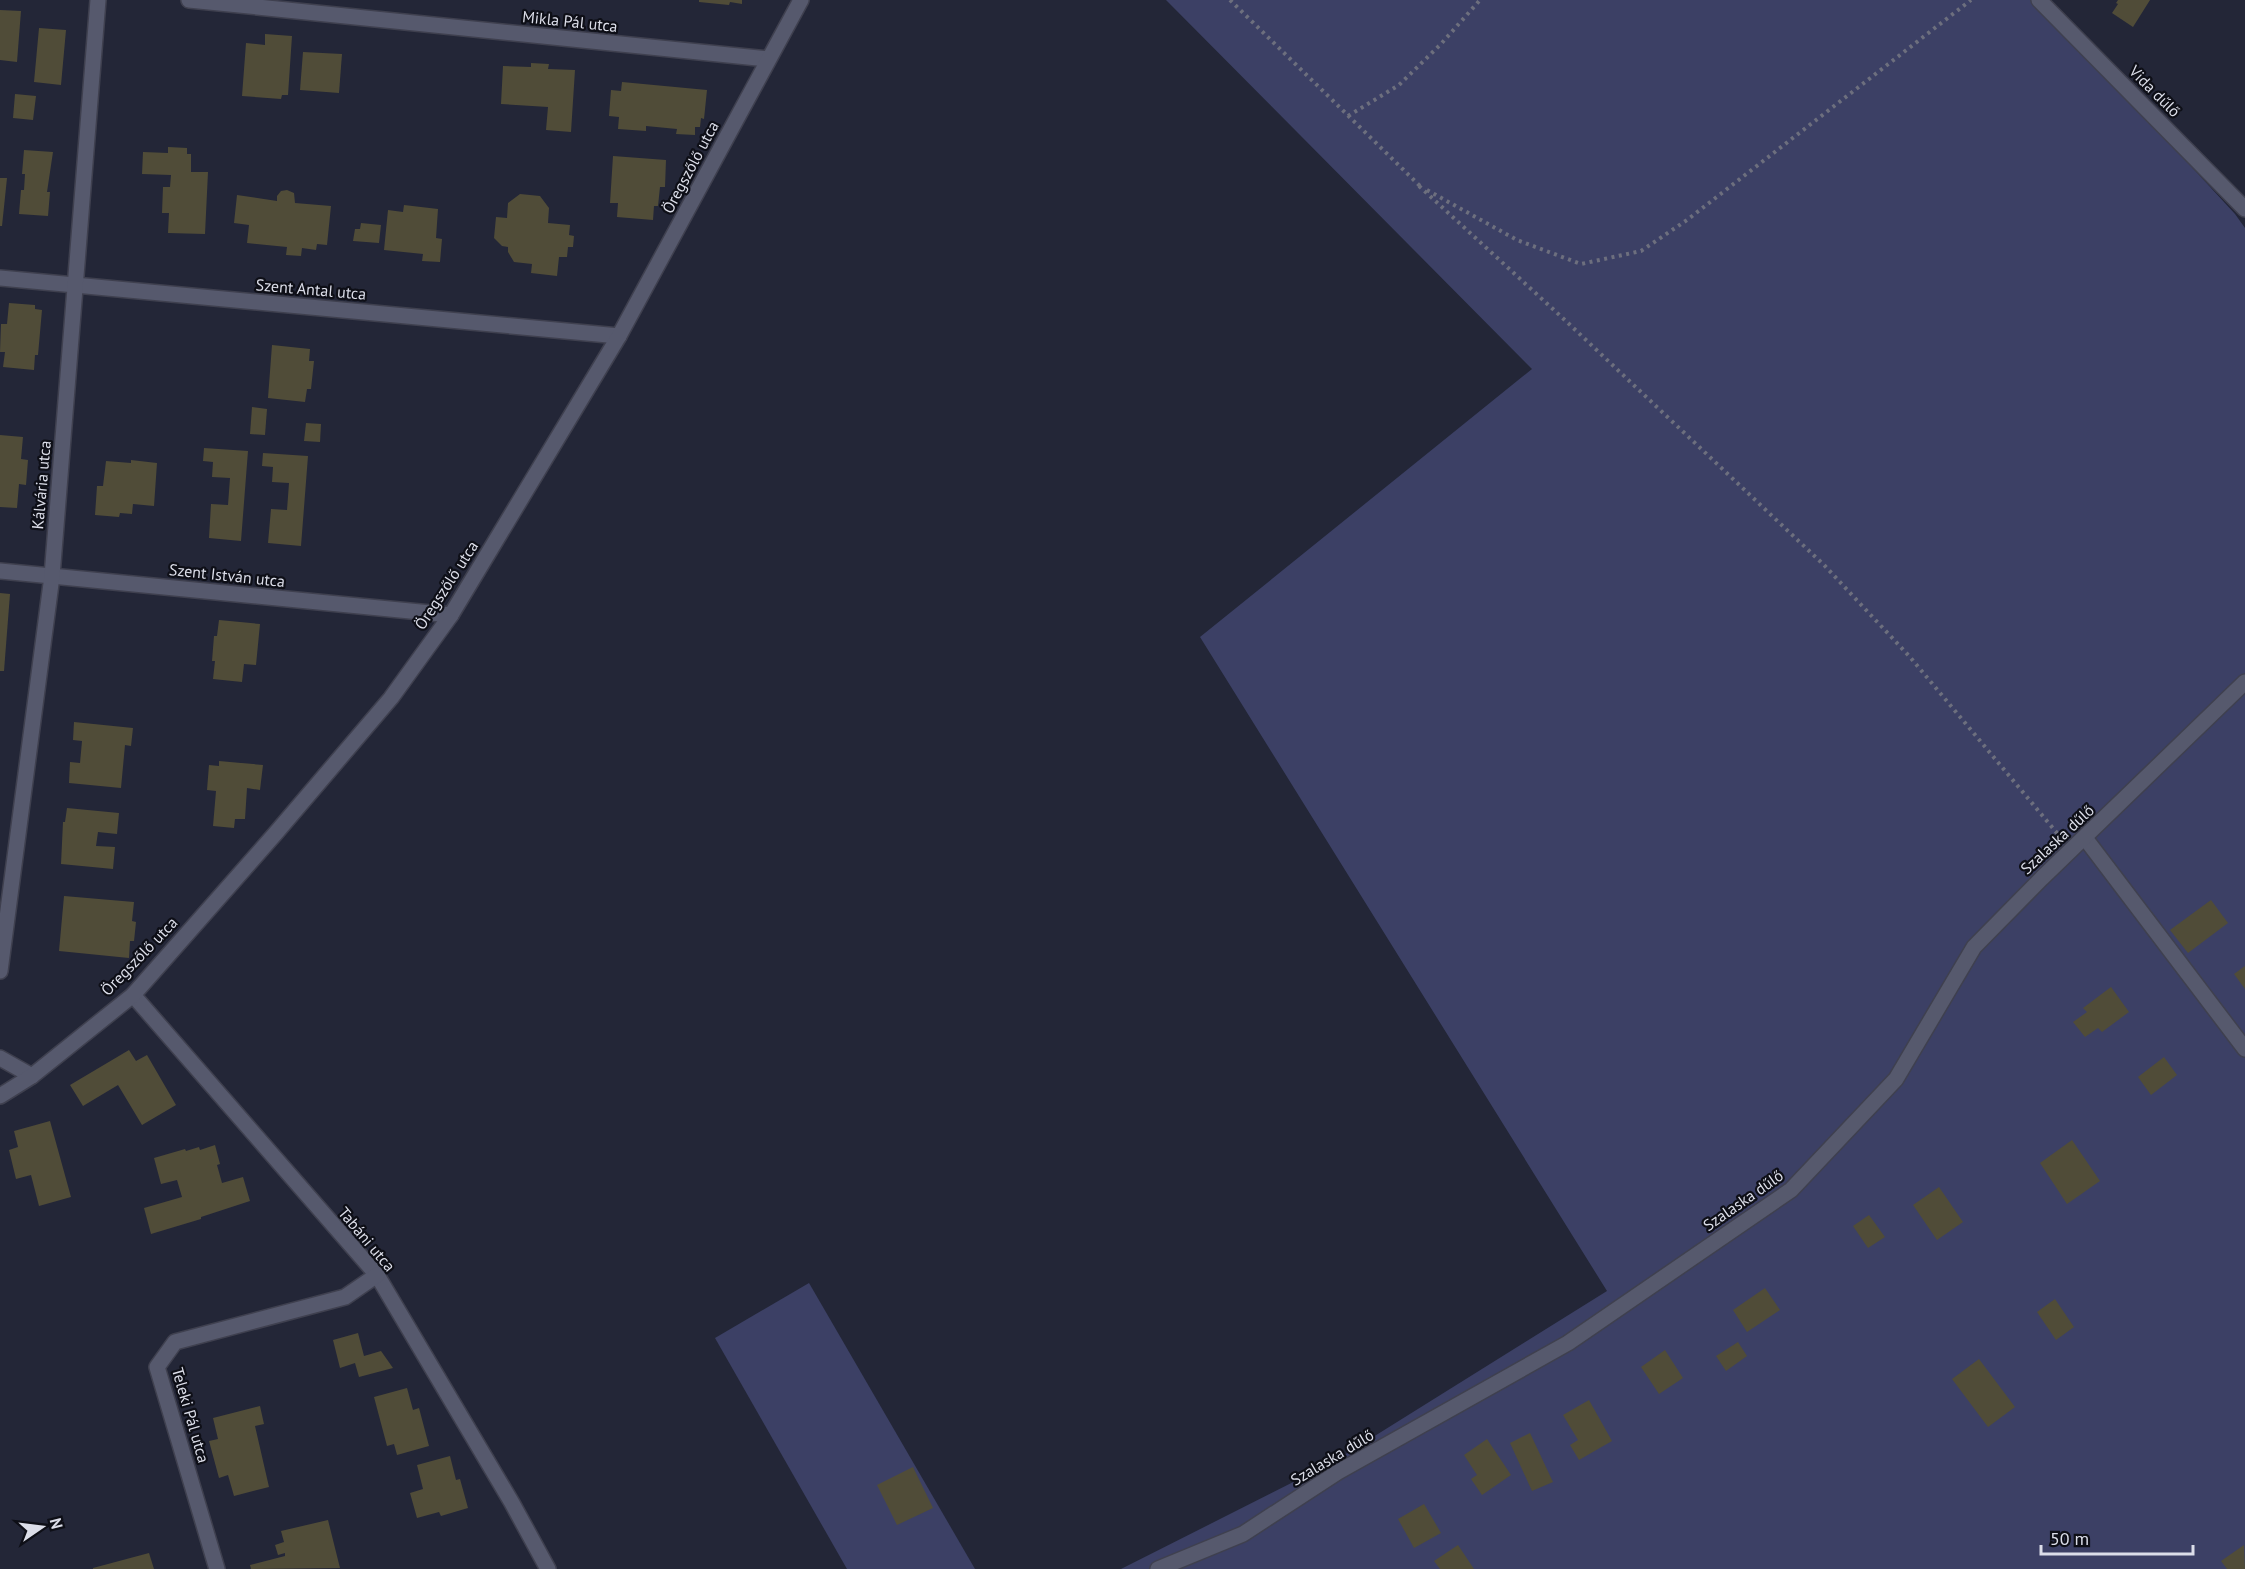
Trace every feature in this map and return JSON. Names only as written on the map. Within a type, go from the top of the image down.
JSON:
[{"type":"street","name":"Kálvária utca","points":[[0,971],[52,576],[98,0]]},
{"type":"street","name":"Mikla Pál utca","points":[[189,0],[768,59]]},
{"type":"street","name":"Öregszőlő utca","points":[[0,1096],[32,1076],[133,994],[392,698],[451,615],[620,336],[801,0]]},
{"type":"street","name":"Vida dűlő","points":[[2039,0],[2245,209]]},
{"type":"street","name":"Szent Antal utca","points":[[0,279],[620,336]]},
{"type":"street","name":"Szent István utca","points":[[0,571],[451,615]]},
{"type":"street","name":"Szalaska dűlő","points":[[1158,1569],[1244,1534],[1338,1472],[1568,1343],[1791,1190],[1896,1079],[1974,947],[2245,682]]},
{"type":"street","points":[[2085,838],[2245,1049]]},
{"type":"street","name":"Tabáni utca","points":[[133,994],[376,1275],[512,1503],[548,1569]]},
{"type":"street","points":[[0,1058],[32,1076]]},
{"type":"street","name":"Teleki Pál utca","points":[[217,1569],[157,1367],[176,1342],[345,1297],[376,1275]]},
{"type":"path","points":[[1230,0],[1419,186],[1568,322],[1824,565],[1910,657],[2072,851]]},
{"type":"path","points":[[1348,116],[1399,85],[1441,44],[1480,0]]},
{"type":"path","points":[[1419,186],[1517,240],[1581,264],[1641,251],[1687,220],[1971,0]]},
{"type":"shaded area","points":[[1166,0],[2038,0],[2235,214],[2245,228],[2245,1569],[1121,1569],[1333,1462],[1607,1291],[1200,637],[1532,369]]},
{"type":"shaded area","points":[[809,1283],[975,1569],[847,1569],[715,1338]]},
{"type":"building","points":[[699,0],[742,0],[742,4],[730,2],[729,5],[699,2]]},
{"type":"building","points":[[2118,0],[2150,0],[2133,27],[2112,13]]},
{"type":"building","points":[[0,10],[21,11],[17,62],[0,60]]},
{"type":"building","points":[[39,28],[66,30],[61,85],[34,82]]},
{"type":"building","points":[[265,34],[292,36],[288,95],[282,95],[281,99],[242,96],[246,43],[265,45]]},
{"type":"building","points":[[303,52],[342,54],[339,93],[300,90]]},
{"type":"building","points":[[531,63],[549,64],[548,69],[575,70],[571,132],[546,130],[548,107],[501,104],[503,66],[531,67]]},
{"type":"building","points":[[622,82],[707,90],[704,119],[701,118],[700,127],[695,127],[695,135],[676,134],[677,129],[646,126],[646,131],[618,129],[619,117],[609,116],[611,90],[621,91]]},
{"type":"building","points":[[15,94],[36,96],[33,120],[13,118]]},
{"type":"building","points":[[168,147],[187,148],[187,154],[191,154],[191,172],[208,172],[205,234],[168,233],[169,213],[162,213],[163,187],[170,187],[171,175],[142,174],[143,152],[168,153]]},
{"type":"building","points":[[24,150],[53,152],[47,192],[50,192],[48,216],[19,214],[21,190],[24,190],[25,174],[22,174]]},
{"type":"building","points":[[613,156],[666,160],[665,187],[660,187],[658,206],[654,206],[653,220],[617,217],[618,203],[610,203]]},
{"type":"building","points":[[0,178],[7,178],[2,226],[0,226]]},
{"type":"building","points":[[287,190],[294,193],[295,203],[331,206],[327,245],[317,244],[316,250],[302,248],[301,256],[286,255],[287,247],[247,243],[249,225],[234,223],[237,195],[277,201],[277,196],[281,191]]},
{"type":"building","points":[[520,194],[540,196],[549,208],[548,223],[570,225],[569,235],[574,236],[573,247],[568,247],[567,257],[559,257],[557,276],[531,273],[532,264],[514,262],[508,252],[508,247],[502,246],[494,238],[496,217],[507,218],[508,203]]},
{"type":"building","points":[[404,205],[438,209],[436,238],[442,239],[440,262],[422,261],[423,254],[384,250],[388,210],[403,212]]},
{"type":"building","points":[[361,223],[381,225],[379,243],[353,241],[355,229],[360,229]]},
{"type":"building","points":[[9,303],[35,305],[35,309],[42,310],[38,355],[35,355],[34,370],[3,367],[5,352],[0,352],[1,324],[7,324]]},
{"type":"building","points":[[272,345],[310,349],[309,361],[314,361],[311,389],[307,389],[305,402],[268,398]]},
{"type":"building","points":[[252,407],[267,409],[265,435],[250,434]]},
{"type":"building","points":[[306,423],[321,424],[320,442],[304,441]]},
{"type":"building","points":[[0,435],[23,437],[21,459],[28,460],[26,485],[19,484],[17,508],[0,507]]},
{"type":"building","points":[[204,448],[248,451],[241,541],[209,538],[211,504],[228,505],[230,478],[212,477],[213,462],[203,461]]},
{"type":"building","points":[[263,453],[308,456],[301,546],[268,543],[271,509],[287,510],[289,483],[272,482],[273,467],[262,466]]},
{"type":"building","points":[[131,460],[157,463],[154,506],[133,504],[132,514],[120,513],[119,517],[95,515],[97,486],[103,486],[106,461],[131,463]]},
{"type":"building","points":[[0,593],[10,594],[4,671],[0,671]]},
{"type":"building","points":[[219,620],[260,624],[256,665],[244,664],[242,682],[213,679],[214,636],[217,636]]},
{"type":"building","points":[[74,722],[133,728],[131,746],[125,745],[121,788],[69,783],[70,762],[80,763],[82,741],[73,740]]},
{"type":"building","points":[[219,761],[263,765],[260,790],[247,788],[245,819],[235,819],[234,828],[213,826],[216,791],[207,790],[209,765],[219,766]]},
{"type":"building","points":[[67,808],[119,813],[117,834],[98,832],[96,846],[115,847],[113,869],[61,864],[63,822],[65,822]]},
{"type":"building","points":[[64,896],[134,902],[132,921],[136,922],[134,941],[130,941],[129,958],[59,951]]},
{"type":"building","points":[[2211,900],[2228,923],[2188,953],[2170,930]]},
{"type":"building","points":[[2245,966],[2245,989],[2234,974]]},
{"type":"building","points":[[2111,987],[2129,1012],[2102,1032],[2098,1028],[2085,1037],[2073,1022],[2087,1012],[2083,1008]]},
{"type":"building","points":[[129,1050],[136,1061],[147,1055],[176,1105],[142,1125],[118,1085],[83,1106],[70,1085]]},
{"type":"building","points":[[2164,1057],[2177,1075],[2151,1095],[2138,1077]]},
{"type":"building","points":[[50,1121],[71,1197],[39,1206],[31,1175],[16,1179],[9,1150],[18,1147],[14,1131]]},
{"type":"building","points":[[2072,1140],[2100,1181],[2067,1204],[2040,1163]]},
{"type":"building","points":[[215,1145],[222,1183],[243,1177],[250,1201],[151,1234],[144,1208],[182,1197],[177,1180],[161,1184],[154,1158],[185,1149],[186,1151],[199,1147],[200,1150]]},
{"type":"building","points":[[1939,1187],[1963,1222],[1937,1240],[1913,1205]]},
{"type":"building","points":[[1869,1215],[1885,1237],[1868,1248],[1853,1226]]},
{"type":"building","points":[[1765,1288],[1780,1310],[1747,1332],[1733,1310]]},
{"type":"building","points":[[2055,1299],[2074,1327],[2056,1340],[2037,1312]]},
{"type":"building","points":[[358,1333],[364,1356],[381,1351],[393,1368],[359,1377],[355,1363],[340,1368],[333,1340]]},
{"type":"building","points":[[1738,1342],[1747,1356],[1726,1371],[1716,1356]]},
{"type":"building","points":[[1665,1350],[1683,1378],[1659,1394],[1641,1367]]},
{"type":"building","points":[[1979,1359],[2015,1407],[1988,1427],[1952,1379]]},
{"type":"building","points":[[407,1388],[413,1410],[419,1408],[429,1446],[397,1455],[394,1444],[387,1446],[374,1397]]},
{"type":"building","points":[[1589,1400],[1612,1441],[1579,1460],[1570,1445],[1578,1440],[1563,1415]]},
{"type":"building","points":[[260,1406],[264,1424],[255,1426],[269,1487],[234,1496],[228,1475],[219,1478],[209,1441],[218,1439],[213,1418]]},
{"type":"building","points":[[1530,1433],[1553,1482],[1532,1491],[1510,1443]]},
{"type":"building","points":[[1487,1439],[1511,1475],[1482,1495],[1471,1479],[1477,1475],[1464,1455]]},
{"type":"building","points":[[450,1456],[456,1480],[460,1479],[468,1508],[441,1516],[439,1512],[417,1518],[410,1493],[423,1489],[417,1465]]},
{"type":"building","points":[[913,1467],[933,1508],[897,1525],[877,1485]]},
{"type":"building","points":[[1424,1504],[1441,1533],[1414,1548],[1398,1519]]},
{"type":"building","points":[[328,1520],[340,1568],[251,1569],[250,1565],[285,1556],[285,1553],[278,1555],[275,1545],[284,1542],[281,1531]]},
{"type":"building","points":[[1458,1545],[1474,1569],[1440,1569],[1434,1561]]},
{"type":"building","points":[[2244,1545],[2245,1569],[2227,1569],[2221,1561]]},
{"type":"building","points":[[149,1553],[154,1569],[93,1569],[93,1568]]}]
